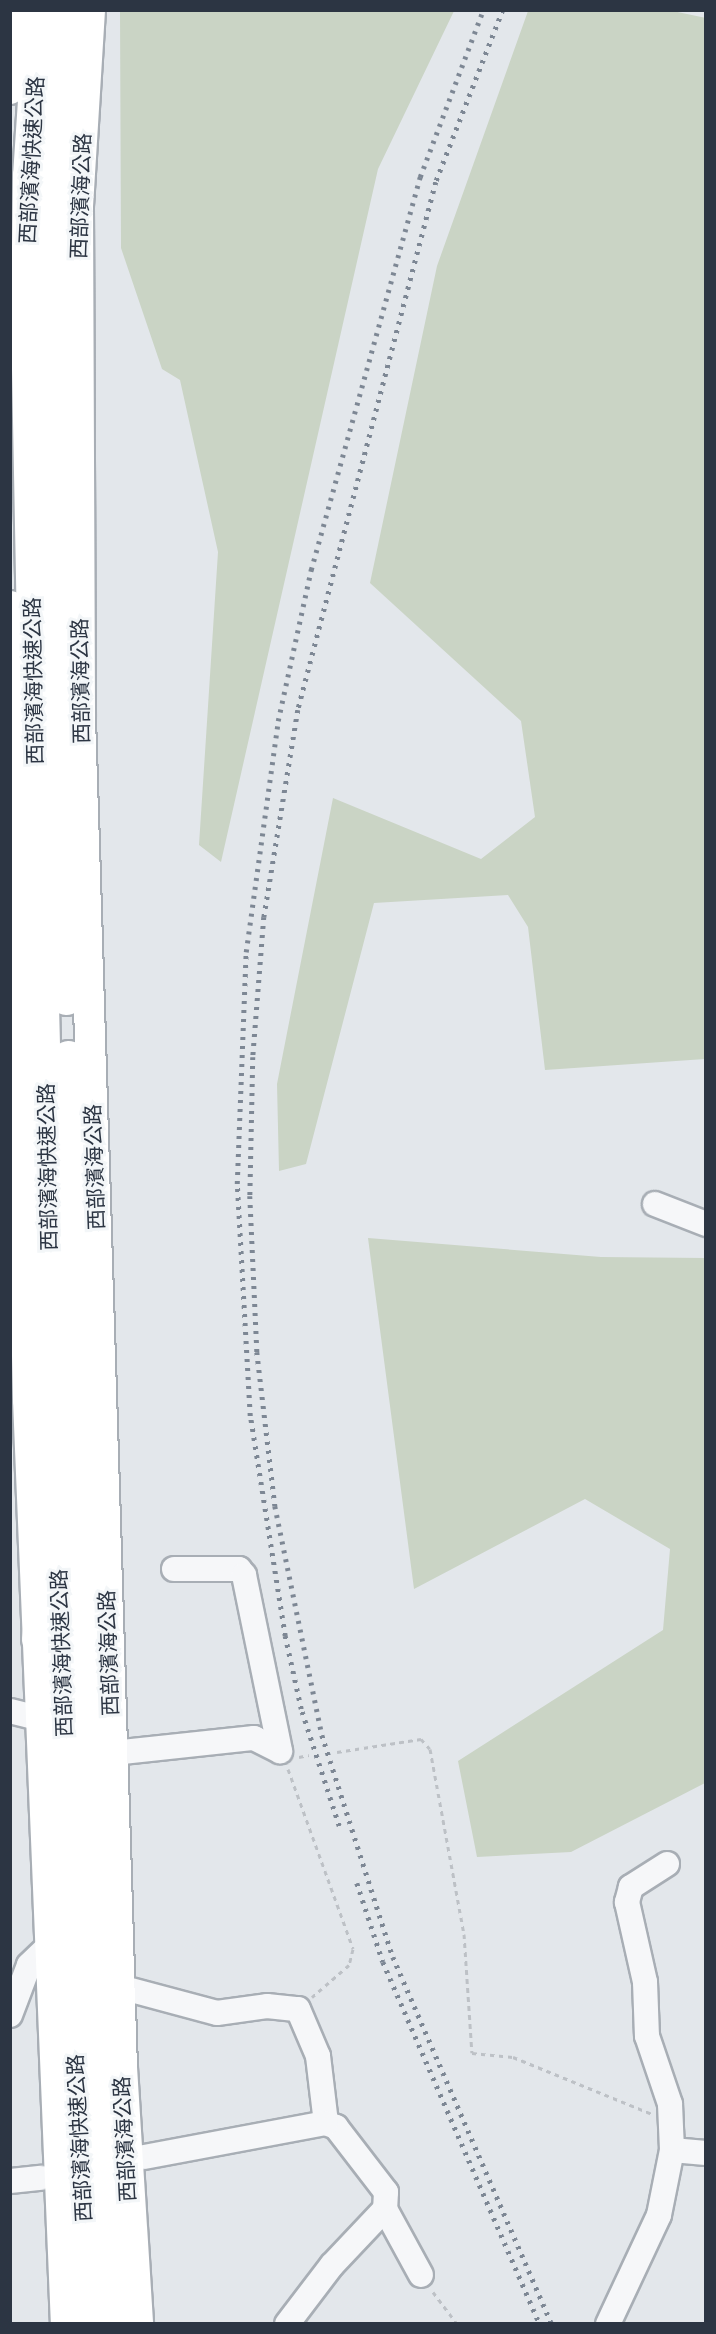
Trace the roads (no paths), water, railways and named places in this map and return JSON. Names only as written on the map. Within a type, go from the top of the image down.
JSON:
[{"type":"highway","name":"西部濱海快速公路","points":[[40,10],[29,175],[27,316],[54,1470],[90,2324]]},
{"type":"highway","name":"西部濱海快速公路","points":[[64,10],[55,185],[54,471],[66,998],[100,2062],[116,2324]]},
{"type":"highway","points":[[66,998],[80,717]]},
{"type":"highway","points":[[38,1639],[54,1470]]},
{"type":"main road","points":[[10,89],[16,10]]},
{"type":"main road","name":"西部濱海公路","points":[[90,10],[78,208],[80,717],[120,1986],[138,2324]]},
{"type":"main road","points":[[10,606],[17,1172],[66,2324]]},
{"type":"street","points":[[655,1204],[705,1224]]},
{"type":"street","points":[[113,1753],[254,1738],[280,1751],[244,1575],[238,1569],[174,1569]]},
{"type":"street","points":[[10,1711],[42,1719]]},
{"type":"street","points":[[608,2324],[659,2215],[672,2150],[669,2124],[670,2104],[647,2036],[645,1982],[627,1902],[631,1887],[667,1864]]},
{"type":"street","points":[[10,2015],[29,1965],[49,1946]]},
{"type":"street","points":[[120,1986],[217,2013],[267,2006],[298,2009],[318,2056],[326,2123]]},
{"type":"street","points":[[144,2157],[326,2123],[336,2127],[386,2192],[386,2209],[421,2275]]},
{"type":"street","points":[[672,2150],[705,2153]]},
{"type":"street","points":[[10,2181],[41,2178]]},
{"type":"street","points":[[287,2324],[332,2265],[386,2209]]},
{"type":"railway","points":[[339,1826],[301,1709],[285,1636],[250,1416],[237,1184],[246,952],[278,721],[311,570],[420,177],[483,10]]},
{"type":"railway","points":[[503,10],[436,182],[298,710],[264,917],[253,1057],[250,1196],[257,1352],[275,1506],[322,1735],[393,1957],[552,2324]]},
{"type":"railway","points":[[357,1883],[383,1962],[540,2324]]}]
